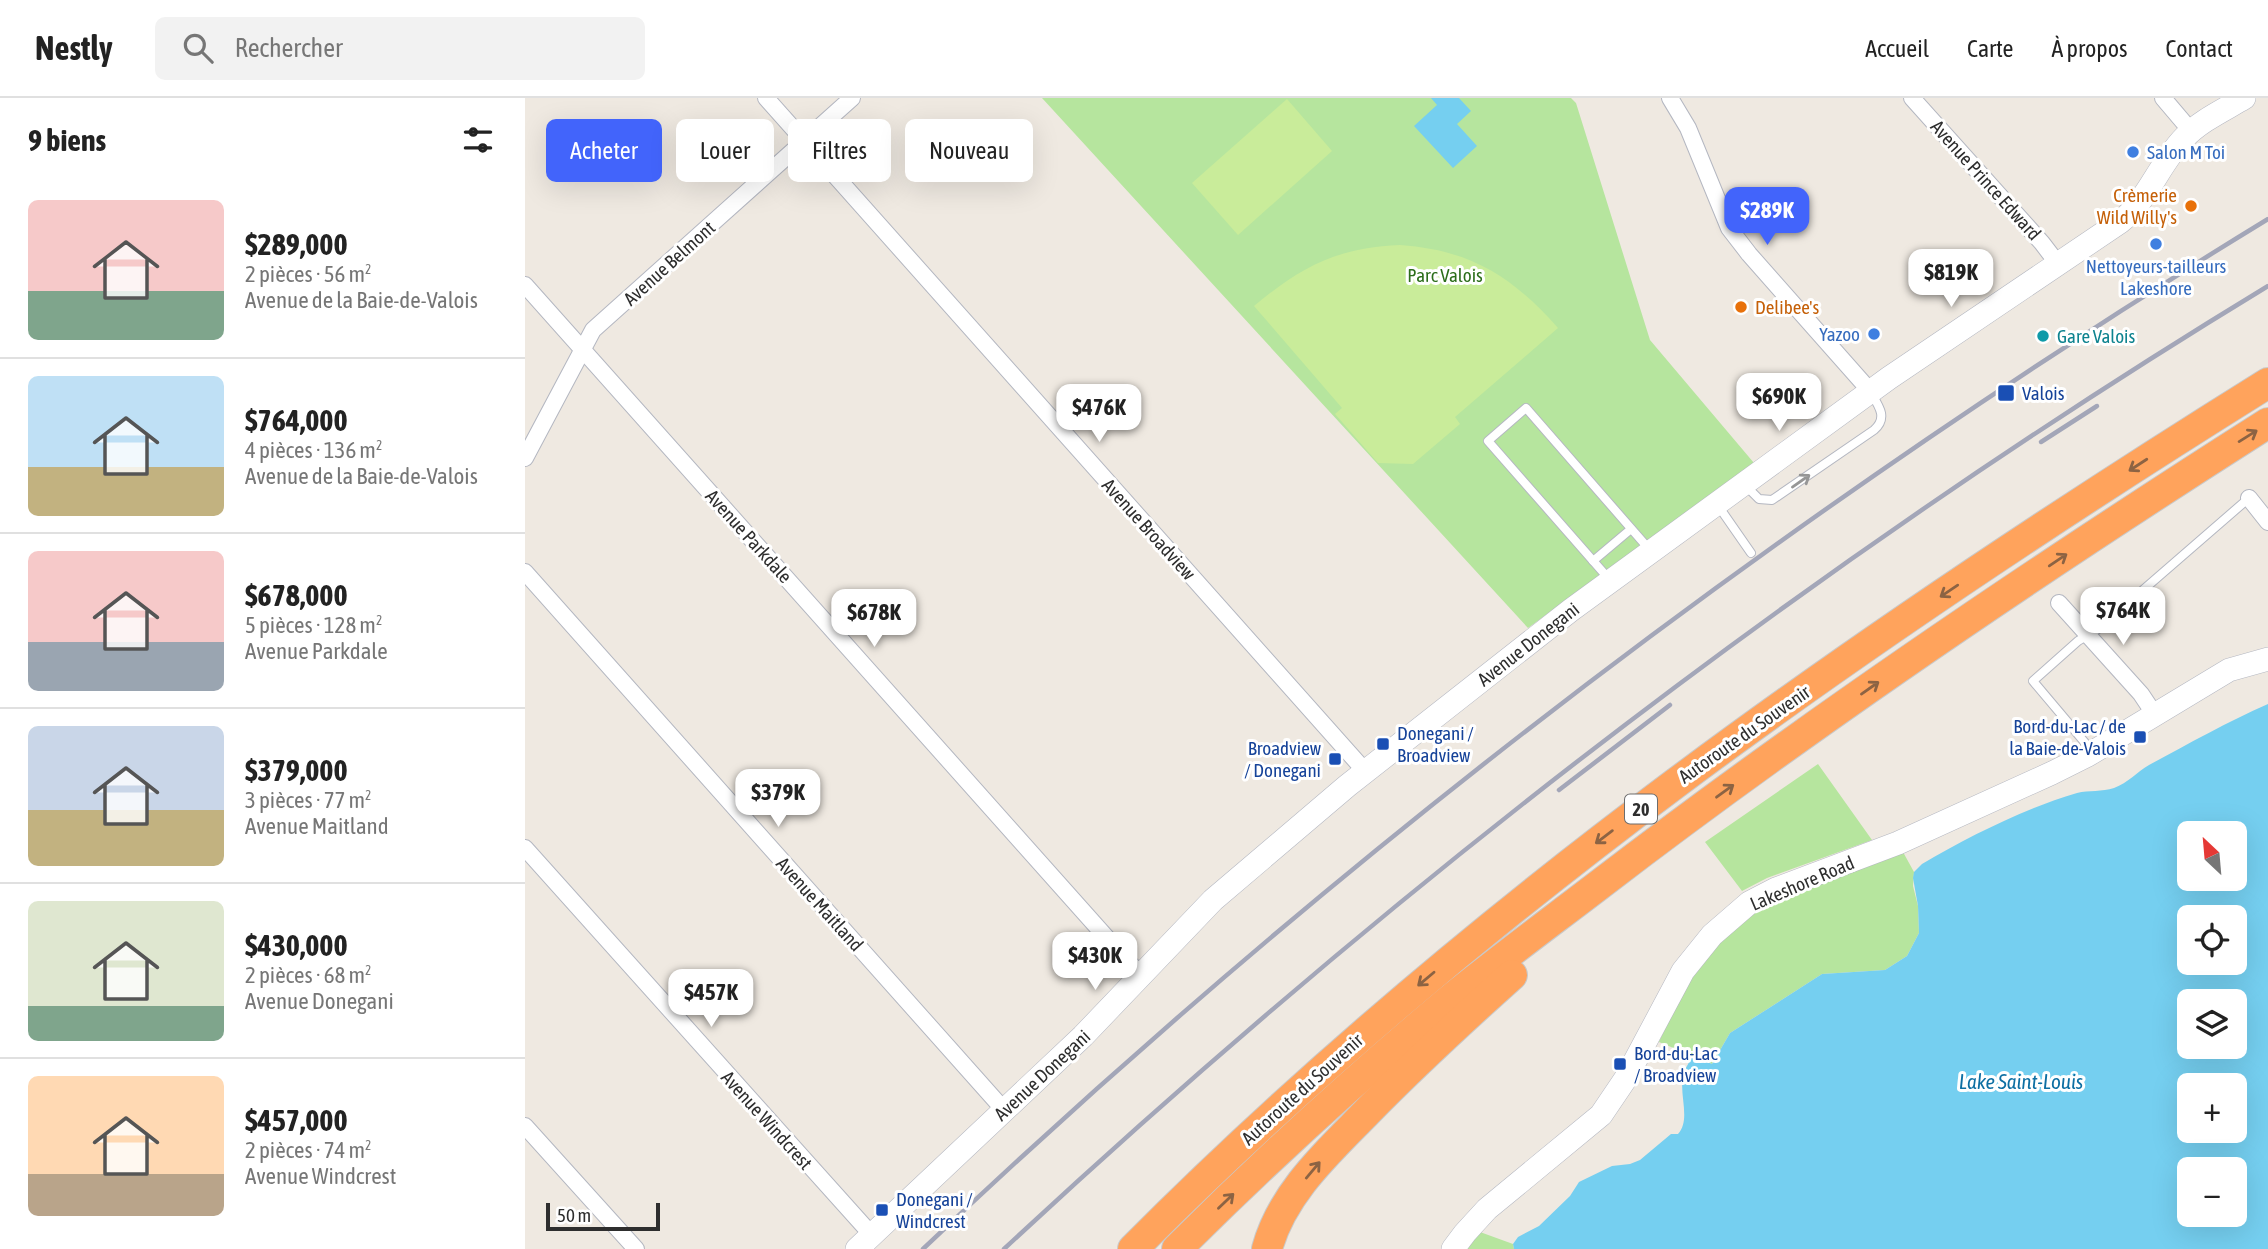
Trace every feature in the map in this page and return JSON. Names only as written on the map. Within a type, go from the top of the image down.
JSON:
[{"type":"highway","name":"Autoroute du Souvenir","points":[[1133,1249],[1206,1176],[1353,1042],[1484,931],[1669,787],[1927,606],[2123,475],[2268,383]]},
{"type":"highway","name":"Autoroute du Souvenir","points":[[1177,1249],[1303,1129],[1450,1000],[1670,831],[1968,621],[2102,530],[2268,423]]},
{"type":"highway","points":[[1267,1249],[1271,1234],[1285,1206],[1337,1142],[1442,1038],[1670,831]]},
{"type":"street","name":"Avenue Broadview","points":[[766,98],[788,122]]},
{"type":"street","name":"Avenue Belmont","points":[[830,119],[852,98]]},
{"type":"street","points":[[1670,98],[1688,128],[1729,228],[1871,392]]},
{"type":"street","name":"Avenue Prince Edward","points":[[1912,98],[2058,264]]},
{"type":"street","points":[[2163,98],[2191,131]]},
{"type":"street","name":"Avenue Donegani","points":[[864,1242],[1083,1036],[1213,900],[1365,771],[1611,581],[1871,392],[2133,211],[2182,139],[2244,98]]},
{"type":"street","name":"Avenue Belmont","points":[[525,458],[593,330],[788,158]]},
{"type":"street","name":"Avenue Broadview","points":[[842,182],[1365,771]]},
{"type":"street","name":"Avenue Parkdale","points":[[525,285],[1142,975]]},
{"type":"street","points":[[2249,498],[2268,522]]},
{"type":"street","name":"Avenue Maitland","points":[[525,572],[1004,1110]]},
{"type":"street","points":[[2059,603],[2141,694],[2155,715]]},
{"type":"street","name":"Lakeshore Road","points":[[1453,1249],[1487,1209],[1601,1115],[1626,1078],[1683,971],[1712,935],[1737,912],[1767,893],[1898,844],[2052,774],[2229,670],[2268,659]]},
{"type":"street","name":"Avenue Windcrest","points":[[525,848],[864,1242]]},
{"type":"street","points":[[525,1126],[636,1249]]},
{"type":"lane","points":[[1745,485],[1759,499],[1772,500],[1874,430],[1880,425],[1882,416],[1871,392]]},
{"type":"lane","points":[[1611,581],[1488,441],[1526,408],[1651,552]]},
{"type":"lane","points":[[2092,752],[2033,681],[2078,640],[2098,629],[2249,498]]},
{"type":"lane","points":[[1717,504],[1751,553]]},
{"type":"lane","points":[[1594,561],[1631,529]]},
{"type":"green space","name":"Parc Valois","points":[[1042,98],[1571,98],[1576,103],[1650,340],[1754,463],[1528,628]]},
{"type":"green space","points":[[1287,99],[1332,151],[1238,235],[1192,183]]},
{"type":"green space","points":[[1400,245],[1448,253],[1488,269],[1524,294],[1558,328],[1455,417],[1460,424],[1413,464],[1378,463],[1335,414],[1342,408],[1254,306],[1288,280],[1321,262],[1357,250]]},
{"type":"green space","points":[[1818,764],[1872,840],[1767,878],[1742,891],[1705,842]]},
{"type":"green space","points":[[1903,852],[1914,872],[1913,886],[1918,906],[1919,933],[1907,956],[1885,970],[1822,974],[1730,1033],[1712,1064],[1659,1042],[1683,988],[1725,936],[1758,909]]},
{"type":"green space","points":[[1480,1232],[1513,1244],[1514,1249],[1466,1249]]},
{"type":"water","points":[[1431,98],[1459,98],[1471,111],[1457,124],[1477,146],[1453,168],[1414,126],[1437,105]]},
{"type":"water","name":"Lake Saint-Louis","points":[[2268,704],[2268,1249],[1514,1249],[1513,1244],[1518,1237],[1539,1226],[1570,1196],[1579,1182],[1612,1166],[1640,1160],[1671,1134],[1678,1134],[1684,1122],[1683,1077],[1693,1056],[1712,1064],[1730,1033],[1822,974],[1885,970],[1907,956],[1919,933],[1913,878],[1914,872],[1922,864],[1978,833],[2037,807],[2077,793],[2119,786],[2149,765]]},
{"type":"railway","points":[[923,1249],[1079,1105],[1238,965],[1401,830],[1568,699],[1738,572],[1912,450],[2088,332],[2268,219]]},
{"type":"railway","points":[[1004,1249],[1151,1115],[1301,985],[1455,858],[1612,735],[1771,616],[1934,502],[2100,392],[2268,286]]},
{"type":"railway","points":[[2041,442],[2097,406]]},
{"type":"railway","points":[[1559,790],[1670,705]]},
{"type":"place","name":"Salon M Toi","points":[[2133,152]]},
{"type":"place","name":"Crèmerie Wild Willy's","points":[[2191,206]]},
{"type":"place","name":"Nettoyeurs-tailleurs Lakeshore","points":[[2156,244]]},
{"type":"place","name":"Delibee's","points":[[1741,307]]},
{"type":"place","name":"Yazoo","points":[[1874,334]]},
{"type":"place","name":"Gare Valois","points":[[2043,336]]},
{"type":"place","name":"Valois","points":[[2006,393]]},
{"type":"place","name":"Bord-du-Lac / de la Baie-de-Valois","points":[[2140,737]]},
{"type":"place","name":"Donegani / Broadview","points":[[1383,744]]},
{"type":"place","name":"Broadview / Donegani","points":[[1335,759]]},
{"type":"place","name":"Bord-du-Lac / Broadview","points":[[1620,1064]]},
{"type":"place","name":"Donegani / Windcrest","points":[[882,1210]]}]
